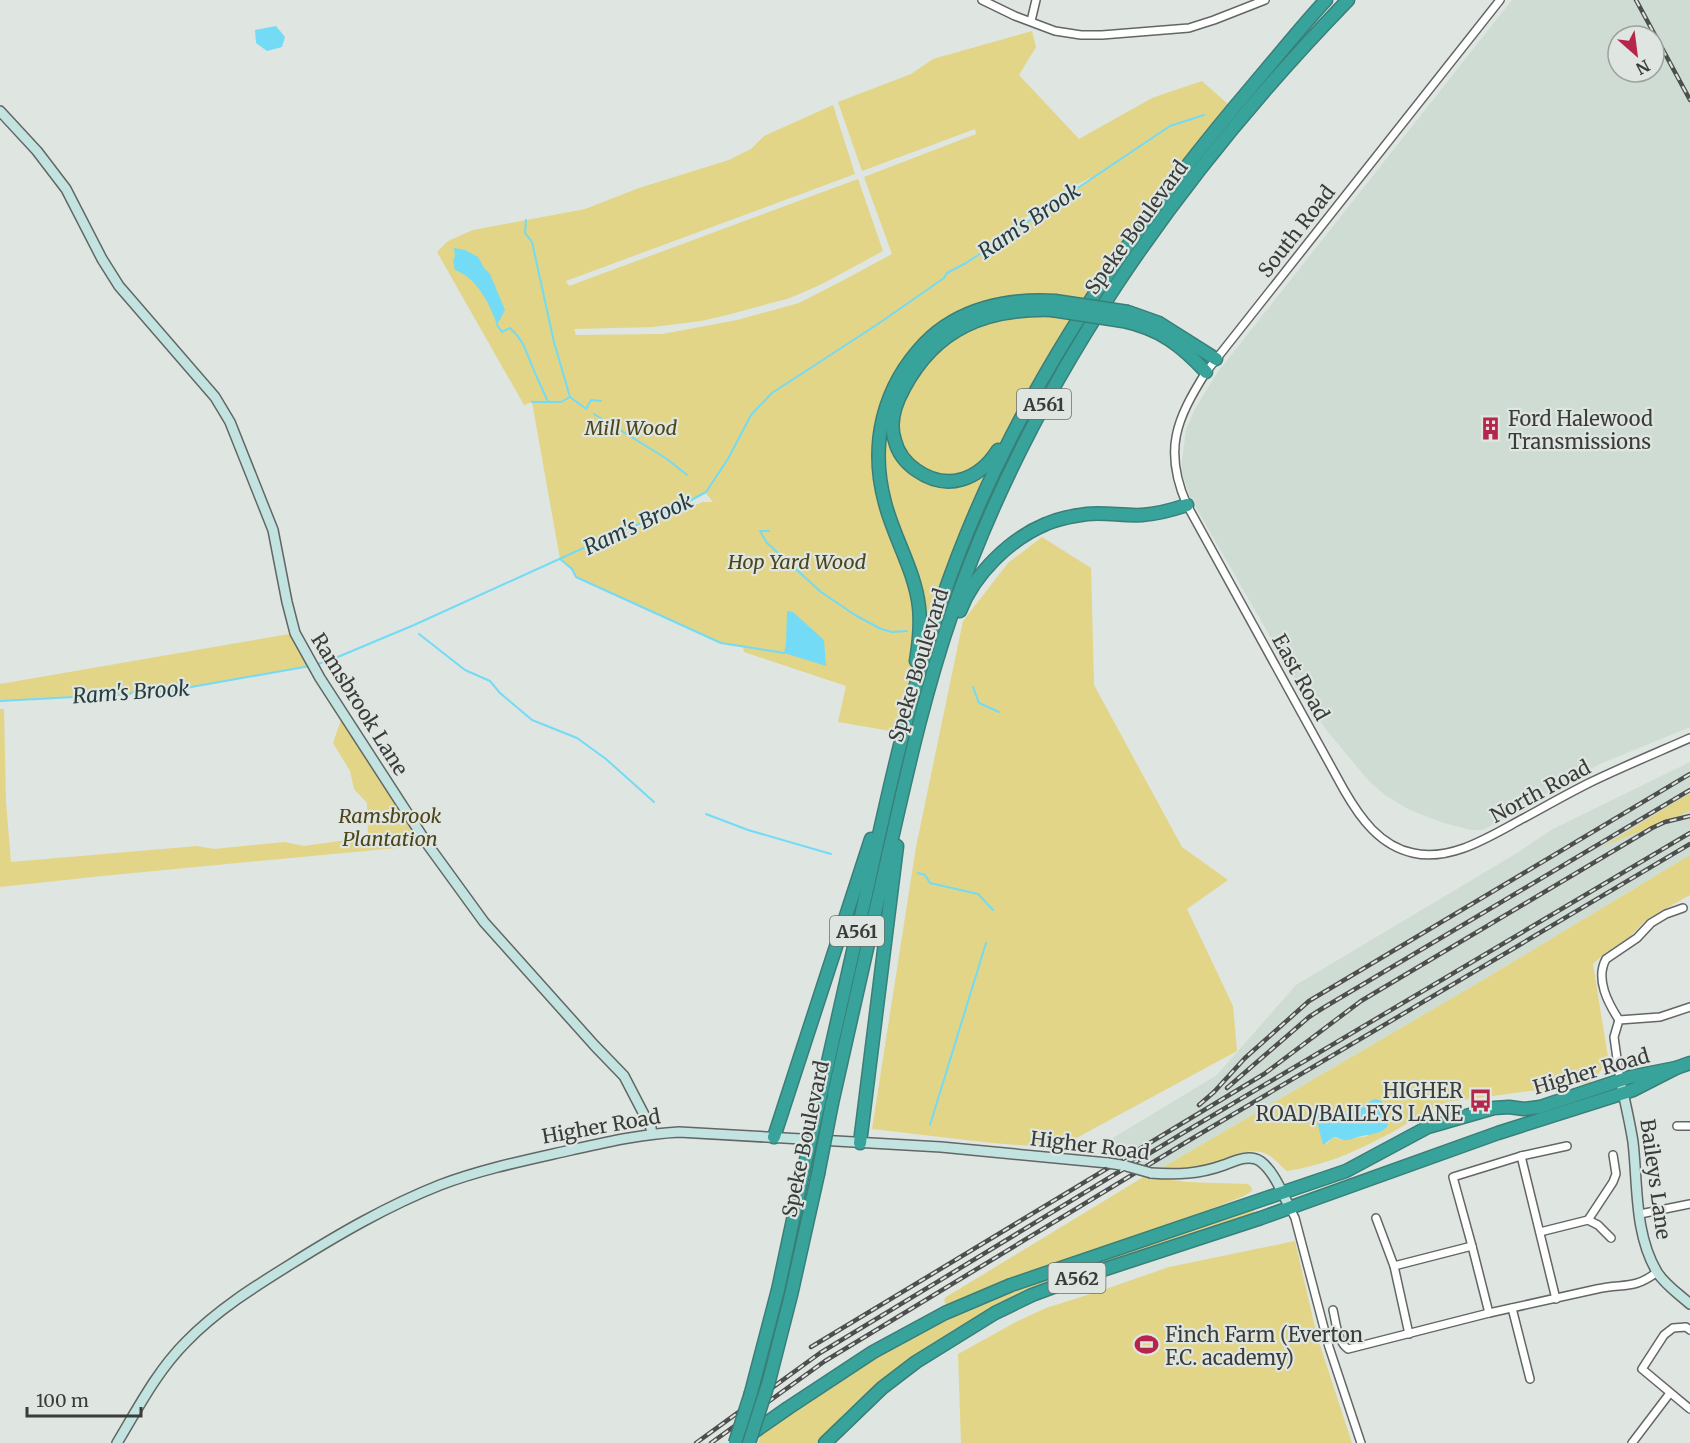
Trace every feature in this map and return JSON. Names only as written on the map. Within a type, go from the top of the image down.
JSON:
[{"type":"highway","name":"Speke Boulevard","points":[[736,1443],[778,1290],[912,695],[942,601],[966,538],[992,478],[1034,393],[1078,319],[1146,219],[1229,113],[1326,0]]},
{"type":"highway","name":"Speke Boulevard","points":[[749,1443],[769,1381],[791,1295],[916,732],[946,631],[978,544],[1034,422],[1070,358],[1144,244],[1281,73],[1348,0]]},
{"type":"highway","points":[[912,695],[920,634],[919,608],[909,570],[885,504],[879,467],[879,448],[881,428],[890,395],[918,351],[956,320],[972,312],[1001,303],[1034,300],[1159,323],[1216,359]]},
{"type":"highway","points":[[1054,305],[999,313],[968,324],[950,334],[922,359],[902,392],[895,410],[892,428],[895,441],[909,465],[933,479],[947,482],[970,477],[989,464],[1078,319]]},
{"type":"highway","points":[[1126,316],[1167,338],[1190,355],[1206,372]]},
{"type":"highway","points":[[916,732],[963,603],[985,571],[1011,545],[1047,523],[1067,517],[1110,513],[1143,515],[1165,512],[1187,505]]},
{"type":"highway","points":[[774,1137],[894,769]]},
{"type":"highway","points":[[860,1143],[904,785]]},
{"type":"highway","name":"Higher Road","points":[[825,1443],[882,1388],[916,1362],[994,1313],[1032,1295],[1290,1208],[1498,1133],[1623,1093],[1690,1063]]},
{"type":"highway","name":"Higher Road","points":[[736,1443],[873,1352],[945,1313],[1011,1285],[1346,1171],[1428,1128],[1494,1108],[1540,1107],[1620,1080],[1676,1068]]},
{"type":"street","points":[[982,0],[1015,16],[1055,31],[1081,35],[1189,28],[1265,0]]},
{"type":"street","points":[[1031,21],[1036,0]]},
{"type":"street","name":"South Road","points":[[1187,505],[1175,469],[1175,439],[1183,412],[1206,372],[1500,0]]},
{"type":"street","name":"Ramsbrook Lane","points":[[0,111],[66,189],[102,259],[119,286],[215,397],[230,422],[273,530],[286,602],[295,633],[320,678],[428,845],[484,922],[624,1076],[652,1134]]},
{"type":"street","name":"East Road","points":[[1187,505],[1353,806],[1380,837],[1402,850]]},
{"type":"street","name":"North Road","points":[[1402,850],[1432,855],[1461,849],[1608,774],[1690,738]]},
{"type":"street","points":[[1620,1080],[1614,1037],[1619,1020],[1605,997],[1602,974],[1604,963],[1606,959],[1637,938],[1651,923],[1683,908]]},
{"type":"street","points":[[1619,1020],[1660,1017],[1690,1007]]},
{"type":"street","name":"Baileys Lane","points":[[1620,1080],[1633,1142],[1644,1240],[1657,1272],[1690,1304]]},
{"type":"street","points":[[1677,1126],[1690,1126]]},
{"type":"street","name":"Higher Road","points":[[117,1443],[162,1369],[186,1342],[236,1299],[345,1231],[380,1212],[441,1185],[503,1166],[567,1151],[652,1134],[679,1132],[941,1147],[1108,1163],[1151,1173],[1172,1175],[1208,1171],[1252,1158],[1261,1162],[1273,1176],[1290,1208]]},
{"type":"street","points":[[1489,1313],[1452,1177],[1521,1156],[1567,1146]]},
{"type":"street","points":[[1588,1221],[1613,1182],[1616,1174],[1613,1155]]},
{"type":"street","points":[[1521,1156],[1556,1299]]},
{"type":"street","points":[[1640,1214],[1690,1204]]},
{"type":"street","points":[[1290,1208],[1295,1218],[1329,1347],[1361,1443]]},
{"type":"street","points":[[1376,1218],[1394,1266],[1409,1334]]},
{"type":"street","points":[[1540,1232],[1588,1221],[1598,1225],[1611,1238]]},
{"type":"street","points":[[1394,1266],[1472,1246]]},
{"type":"street","points":[[1333,1310],[1341,1341],[1348,1349],[1489,1313],[1613,1286],[1635,1285],[1657,1272]]},
{"type":"street","points":[[1512,1308],[1530,1379]]},
{"type":"street","points":[[1690,1330],[1686,1327],[1672,1328],[1664,1335],[1642,1369],[1690,1409]]},
{"type":"street","points":[[1632,1443],[1670,1393]]},
{"type":"shaded area","points":[[1512,0],[1690,0],[1690,727],[1600,764],[1483,830],[1470,830],[1441,822],[1408,809],[1385,795],[1369,781],[1313,711],[1190,497],[1181,470],[1186,429],[1195,409],[1217,373]]},
{"type":"shaded area","points":[[1690,762],[1690,793],[1678,802],[1684,813],[1690,811],[1690,855],[1483,980],[1160,1169],[1114,1158],[1103,1144],[1217,1075],[1296,985],[1517,853],[1553,829]]},
{"type":"green space","points":[[1032,31],[1036,47],[1019,75],[1079,139],[1152,98],[1202,81],[1229,105],[1216,129],[1146,219],[1084,305],[1024,300],[990,306],[967,314],[927,342],[897,380],[887,403],[881,427],[893,428],[893,417],[902,390],[913,371],[942,340],[960,329],[979,319],[1020,310],[1052,310],[1078,319],[1021,418],[977,510],[941,604],[902,733],[838,722],[846,686],[744,652],[743,647],[721,643],[576,577],[572,569],[560,559],[532,402],[524,405],[437,252],[448,241],[473,230],[585,209],[639,188],[729,160],[751,149],[764,136],[833,105],[855,174],[566,281],[569,286],[858,179],[883,251],[822,284],[790,298],[701,321],[653,327],[574,329],[576,335],[662,334],[737,320],[799,303],[892,254],[864,177],[976,134],[975,129],[862,171],[838,102],[911,74],[933,59]],"holes":[[[1091,179],[965,263],[1054,196]],[[705,492],[713,502],[703,502],[579,551],[675,509]]]},
{"type":"green space","points":[[1042,537],[1091,568],[1094,685],[1182,847],[1228,880],[1187,909],[1233,1006],[1237,1051],[1058,1148],[872,1129],[916,847],[963,621],[1008,563]]},
{"type":"green space","points":[[295,633],[312,666],[166,693],[139,688],[130,694],[0,701],[0,684]]},
{"type":"green space","name":"Ramsbrook Plantation","points":[[0,709],[4,709],[6,802],[11,862],[197,846],[214,849],[284,842],[304,846],[368,837],[367,803],[354,789],[350,771],[333,743],[343,714],[428,845],[0,887]]},
{"type":"green space","points":[[1690,793],[1690,811],[1602,847]]},
{"type":"green space","points":[[1690,855],[1690,895],[1649,918],[1630,937],[1605,953],[1593,964],[1608,1057],[1595,1078],[1589,1083],[1448,1102],[1360,1148],[1300,1169],[1287,1171],[1269,1155],[1255,1151],[1202,1165],[1160,1169],[1483,980]],"holes":[[[1371,1100],[1368,1136],[1342,1140],[1334,1137],[1326,1144],[1322,1114],[1331,1115],[1353,1111],[1362,1108]]]},
{"type":"green space","points":[[1145,1176],[1186,1182],[1248,1184],[1252,1191],[1180,1221],[1014,1278],[947,1307],[944,1300],[946,1297]]},
{"type":"green space","points":[[1252,1207],[1256,1215],[1082,1270],[1027,1292],[955,1329],[923,1349],[846,1412],[816,1443],[758,1443],[761,1435],[803,1404],[930,1326],[1024,1285]]},
{"type":"green space","name":"Finch Farm (Everton F.C. academy)","points":[[1295,1241],[1317,1336],[1352,1443],[961,1443],[958,1354],[1046,1308],[1169,1267]]},
{"type":"water","points":[[276,26],[285,37],[282,47],[267,51],[256,43],[255,30]]},
{"type":"water","points":[[454,248],[465,250],[478,257],[490,274],[505,310],[497,325],[491,309],[476,285],[455,270]]},
{"type":"water","points":[[787,611],[793,612],[824,640],[826,666],[784,653]]},
{"type":"water","points":[[1375,1099],[1382,1101],[1386,1110],[1389,1122],[1384,1130],[1348,1140],[1334,1137],[1323,1145],[1317,1114],[1331,1116],[1350,1113]]},
{"type":"waterway","name":"Ram's Brook","points":[[315,665],[414,625],[675,509],[706,492],[728,459],[751,415],[772,393],[878,324],[944,278],[947,273],[966,263],[1170,126],[1204,115]]},
{"type":"waterway","points":[[526,220],[525,233],[532,242],[554,342],[570,397],[586,409],[591,400],[601,401]]},
{"type":"waterway","points":[[497,325],[502,332],[510,328],[521,341],[548,402]]},
{"type":"waterway","points":[[532,402],[561,402],[570,397]]},
{"type":"waterway","points":[[594,414],[667,459],[687,475]]},
{"type":"waterway","points":[[769,531],[760,531],[767,543],[821,592],[881,629],[892,632],[907,631]]},
{"type":"waterway","points":[[560,559],[572,569],[576,577],[721,643],[784,653]]},
{"type":"waterway","points":[[419,634],[465,670],[490,681],[500,693],[532,720],[577,738],[606,759],[654,802]]},
{"type":"waterway","name":"Ram's Brook","points":[[0,701],[130,694],[139,688],[166,693],[310,666]]},
{"type":"waterway","points":[[973,687],[979,703],[999,712]]},
{"type":"waterway","points":[[706,814],[748,830],[831,854]]},
{"type":"waterway","points":[[918,873],[925,875],[930,883],[978,894],[993,910]]},
{"type":"waterway","points":[[930,1125],[986,943]]},
{"type":"railway","points":[[1636,0],[1690,100]]},
{"type":"railway","points":[[1199,1105],[1245,1058],[1309,1001],[1690,774]]},
{"type":"railway","points":[[1227,1088],[1309,1017],[1690,790]]},
{"type":"railway","points":[[811,1347],[1264,1074],[1361,1001],[1652,828],[1665,822],[1690,816]]},
{"type":"railway","points":[[696,1443],[820,1353],[1183,1133],[1690,833]]},
{"type":"railway","points":[[711,1443],[825,1361],[1188,1141],[1690,844]]},
{"type":"place","name":"Ford Halewood Transmissions","points":[[1490,429]]},
{"type":"place","name":"HIGHER ROAD/BAILEYS LANE","points":[[1481,1101]]},
{"type":"place","name":"Finch Farm (Everton F.C. academy)","points":[[1147,1345]]},
{"type":"park label","name":"Mill Wood","points":[[631,427]]},
{"type":"park label","name":"Hop Yard Wood","points":[[797,561]]}]
